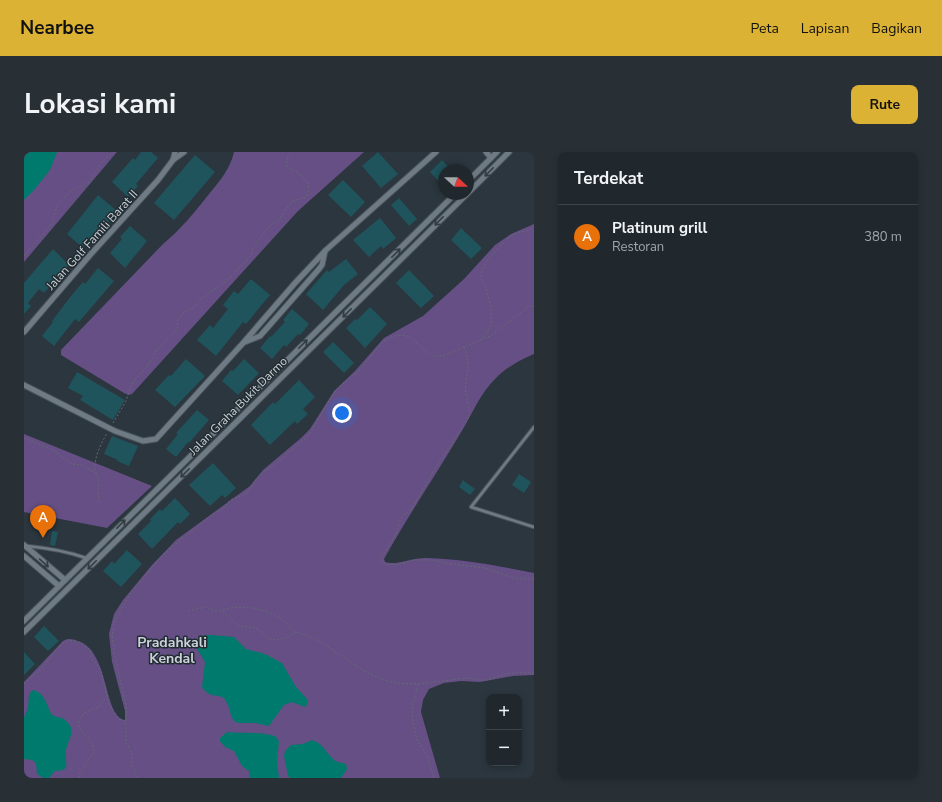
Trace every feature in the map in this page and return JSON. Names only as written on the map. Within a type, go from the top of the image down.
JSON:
[{"type":"street","name":"Jalan Golf Famili Barat II","points":[[173,160],[175,152]]},
{"type":"street","name":"Jalan Golf Famili Barat II","points":[[24,332],[90,255],[158,180],[173,160],[184,152]]},
{"type":"street","points":[[24,385],[110,429],[143,441],[156,439],[326,250],[436,152]]},
{"type":"street","points":[[486,152],[491,158]]},
{"type":"street","points":[[474,175],[497,152]]},
{"type":"street","name":"Jalan Graha Bukit Darmo","points":[[474,186],[509,152]]},
{"type":"street","name":"Jalan Graha Bukit Darmo","points":[[24,621],[449,200]]},
{"type":"street","name":"Jalan Graha Bukit Darmo","points":[[24,632],[460,200]]},
{"type":"street","points":[[244,342],[258,337],[280,314],[322,265],[326,250]]},
{"type":"street","points":[[25,545],[65,580]]},
{"type":"street","points":[[24,556],[59,586]]},
{"type":"lane","points":[[534,427],[471,507],[534,527]]},
{"type":"lane","points":[[25,545],[70,552],[87,559]]},
{"type":"path","points":[[24,256],[50,226],[59,203],[71,191],[89,182],[103,160],[114,152]]},
{"type":"path","points":[[100,502],[97,490],[99,483],[98,476],[94,467],[96,459],[110,429],[126,401],[130,388],[135,379],[147,366],[156,349],[177,330],[180,317],[231,277],[251,255],[253,248],[270,225],[278,221],[292,201],[306,197],[309,188],[308,182],[301,175],[286,165],[288,156],[291,152]]},
{"type":"path","points":[[481,340],[487,334],[491,326],[492,318],[485,285],[481,275],[486,264],[490,256],[510,237],[514,234],[530,230],[534,227]]},
{"type":"path","points":[[138,778],[132,764],[132,754],[126,742],[126,705],[112,636],[114,622],[130,594],[161,557],[183,537],[213,514],[224,508],[230,500],[247,493],[262,474],[308,436],[341,385],[361,369],[382,342],[394,336],[403,335],[410,337],[424,350],[435,356],[442,356],[492,335],[529,306],[534,306]]},
{"type":"path","points":[[464,347],[469,361],[466,394],[470,413],[468,419],[432,473],[412,508],[401,518],[396,534],[382,557],[382,562],[396,565],[415,560],[434,560],[445,563],[485,568],[517,579],[534,579]]},
{"type":"path","points":[[24,438],[53,450],[64,459],[96,473]]},
{"type":"path","points":[[188,611],[206,606],[216,611],[222,611],[228,608],[246,608],[271,613],[279,617],[295,632],[305,634],[316,639],[364,670],[391,682],[418,684],[466,678],[487,680],[507,674],[534,673]]},
{"type":"path","points":[[222,611],[238,626],[256,628],[268,638],[274,640],[286,638],[295,632]]},
{"type":"path","points":[[24,684],[42,667],[61,644],[71,640],[86,646],[91,651],[92,658],[99,666],[109,704],[119,719],[126,722]]},
{"type":"path","points":[[418,684],[412,709],[413,721],[417,740],[427,756],[434,778]]},
{"type":"path","points":[[79,778],[80,772],[94,752],[94,746],[81,731],[79,720],[85,711],[99,707],[107,693]]},
{"type":"path","points":[[24,775],[27,778]]},
{"type":"shaded area","points":[[24,152],[117,152],[24,262]]},
{"type":"shaded area","points":[[24,152],[57,152],[50,170],[24,200]]},
{"type":"shaded area","points":[[234,152],[364,152],[298,211],[132,394],[129,395],[124,393],[61,355],[61,350],[193,214],[224,174],[230,164]]},
{"type":"shaded area","points":[[534,224],[534,354],[505,370],[485,390],[384,559],[385,562],[389,563],[422,558],[467,561],[534,573],[534,675],[513,676],[480,682],[461,681],[444,683],[429,689],[423,700],[421,712],[440,778],[24,778],[24,682],[63,641],[70,639],[78,641],[88,647],[96,657],[113,708],[118,716],[125,720],[125,711],[112,662],[109,634],[114,614],[123,600],[152,565],[176,540],[250,486],[263,470],[310,429],[334,391],[355,371],[384,338],[423,316],[464,279],[495,245],[511,234]]},
{"type":"shaded area","points":[[24,434],[152,486],[107,528],[24,512]]},
{"type":"shaded area","points":[[205,635],[234,637],[246,649],[265,654],[282,663],[296,687],[307,699],[308,703],[305,707],[292,702],[284,705],[269,726],[255,723],[238,723],[234,721],[224,698],[211,695],[202,687],[205,662],[197,648],[197,645],[200,638]]},
{"type":"shaded area","points":[[33,690],[37,691],[43,696],[52,715],[64,719],[72,730],[66,750],[66,768],[55,771],[49,778],[43,778],[37,774],[36,763],[32,760],[24,759],[24,717],[28,708],[29,694]]},
{"type":"shaded area","points":[[227,732],[269,734],[275,736],[279,741],[277,761],[279,778],[250,778],[249,771],[242,766],[234,751],[225,747],[220,741],[220,738]]},
{"type":"shaded area","points":[[312,740],[319,743],[335,761],[346,764],[347,769],[341,778],[290,778],[288,776],[284,756],[285,751],[291,745],[303,744]]},
{"type":"building","points":[[141,152],[151,152],[158,158],[136,184],[138,186],[128,197],[112,182],[133,158],[135,160]]},
{"type":"building","points":[[378,152],[398,174],[381,188],[362,166]]},
{"type":"building","points":[[195,155],[215,172],[174,220],[154,203]]},
{"type":"building","points":[[442,160],[446,164],[438,164]]},
{"type":"building","points":[[438,164],[438,181],[430,172]]},
{"type":"building","points":[[343,180],[365,202],[351,217],[328,195]]},
{"type":"building","points":[[98,195],[117,211],[107,224],[105,223],[83,248],[67,234]]},
{"type":"building","points":[[399,198],[417,219],[409,226],[391,205]]},
{"type":"building","points":[[380,218],[396,238],[383,249],[381,246],[369,257],[353,240]]},
{"type":"building","points":[[130,226],[147,241],[125,268],[110,253],[122,239],[120,237]]},
{"type":"building","points":[[461,228],[482,248],[471,259],[451,240]]},
{"type":"building","points":[[53,249],[69,265],[44,293],[39,289],[28,303],[31,306],[24,314],[24,283]]},
{"type":"building","points":[[346,259],[358,274],[344,285],[323,310],[306,294],[327,270],[329,272]]},
{"type":"building","points":[[98,268],[114,281],[79,322],[75,319],[54,346],[42,336],[71,296],[83,282],[85,284]]},
{"type":"building","points":[[409,270],[434,296],[421,308],[396,283]]},
{"type":"building","points":[[251,279],[270,295],[246,324],[243,322],[216,356],[197,340],[210,325],[213,328],[228,309],[223,305],[234,291],[238,294]]},
{"type":"building","points":[[370,307],[387,324],[365,348],[346,328],[355,319],[357,320]]},
{"type":"building","points":[[292,309],[309,324],[300,335],[298,334],[286,347],[284,345],[272,359],[260,348],[285,322],[283,320]]},
{"type":"building","points":[[333,342],[354,363],[344,373],[323,352]]},
{"type":"building","points":[[186,359],[205,376],[175,407],[155,390],[169,375],[171,376]]},
{"type":"building","points":[[244,359],[259,373],[238,395],[222,381],[231,370],[233,371]]},
{"type":"building","points":[[77,372],[125,400],[113,420],[80,400],[83,396],[68,388]]},
{"type":"building","points":[[299,380],[315,397],[303,409],[308,414],[297,424],[295,421],[270,445],[251,425],[273,402],[275,404]]},
{"type":"building","points":[[197,410],[209,420],[176,457],[166,449],[178,434],[176,433]]},
{"type":"building","points":[[112,436],[138,446],[129,466],[104,454]]},
{"type":"building","points":[[213,463],[236,488],[225,498],[222,495],[210,506],[189,485]]},
{"type":"building","points":[[519,474],[531,482],[524,493],[512,485]]},
{"type":"building","points":[[463,480],[475,489],[470,495],[459,487]]},
{"type":"building","points":[[175,498],[190,514],[180,524],[178,522],[152,549],[138,534],[160,509],[162,511]]},
{"type":"building","points":[[52,531],[58,532],[55,546],[50,545]]},
{"type":"building","points":[[127,550],[142,564],[121,587],[103,571],[112,561],[114,564]]},
{"type":"building","points":[[44,626],[59,641],[48,651],[34,637]]},
{"type":"building","points":[[24,652],[35,664],[24,675]]},
{"type":"place","name":"Platinum grill","points":[[43,538]]},
{"type":"district","name":"Pradahkali Kendal","points":[[172,650]]}]
